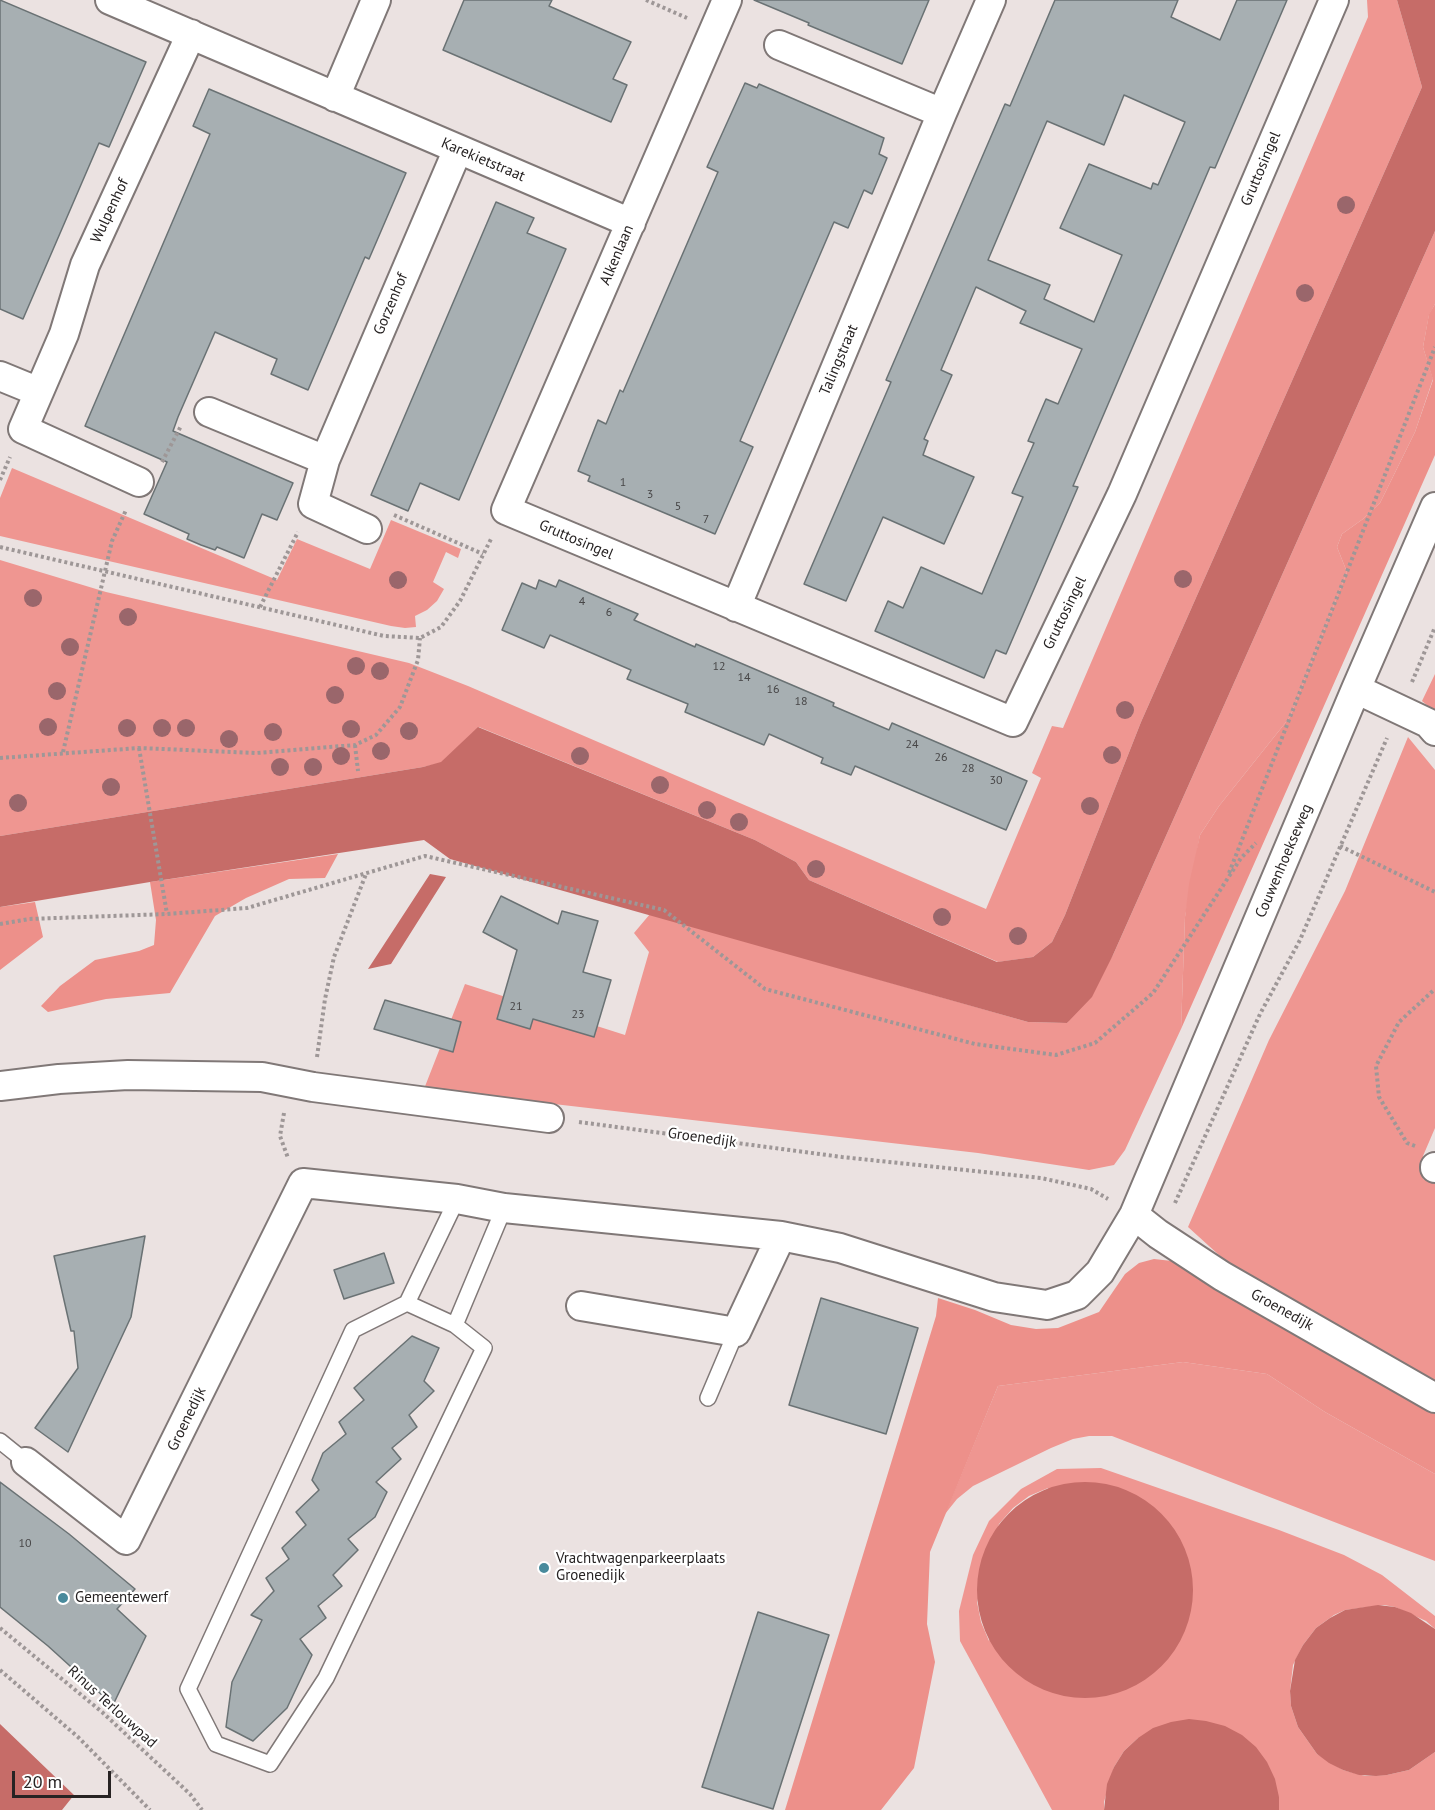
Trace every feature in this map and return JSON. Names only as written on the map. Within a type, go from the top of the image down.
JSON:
[{"type":"street","name":"Karekietstraat","points":[[110,0],[631,223]]},
{"type":"street","points":[[335,97],[376,0]]},
{"type":"street","name":"Alkenlaan","points":[[506,510],[728,0]]},
{"type":"street","name":"Talingstraat","points":[[736,607],[942,113],[992,0]]},
{"type":"street","name":"Gruttosingel","points":[[506,510],[1013,722],[1122,494],[1334,0]]},
{"type":"street","name":"Wulpenhof","points":[[139,482],[23,429],[64,334],[85,266],[191,34]]},
{"type":"street","points":[[779,45],[942,113]]},
{"type":"street","name":"Gorzenhof","points":[[312,504],[325,460],[458,149]]},
{"type":"street","points":[[0,376],[39,392]]},
{"type":"street","points":[[209,411],[325,460]]},
{"type":"street","points":[[312,504],[367,529]]},
{"type":"street","name":"Couwenhoekseweg","points":[[1134,1215],[1435,507]]},
{"type":"street","points":[[1356,689],[1428,723],[1435,730]]},
{"type":"street","points":[[0,1086],[58,1078],[262,1077],[313,1087],[549,1118]]},
{"type":"street","points":[[303,1183],[457,1199],[504,1208],[781,1236],[840,1248],[994,1297],[1047,1305],[1077,1295],[1100,1272],[1134,1215]]},
{"type":"street","name":"Groenedijk","points":[[26,1462],[126,1540],[303,1183]]},
{"type":"street","name":"Groenedijk","points":[[1134,1215],[1158,1234],[1222,1276],[1435,1398]]},
{"type":"street","points":[[581,1306],[736,1332],[781,1236]]},
{"type":"lane","points":[[407,1302],[455,1325],[484,1348],[326,1678],[270,1764],[216,1744],[188,1689],[353,1330],[407,1302],[457,1199]]},
{"type":"lane","points":[[455,1325],[504,1208]]},
{"type":"lane","points":[[708,1398],[736,1332]]},
{"type":"lane","points":[[0,1441],[26,1462]]},
{"type":"path","points":[[1226,879],[1435,347]]},
{"type":"path","points":[[63,752],[112,541],[139,482],[161,464],[186,417],[209,411]]},
{"type":"path","points":[[260,607],[312,504]]},
{"type":"path","points":[[0,547],[384,636],[420,638],[441,627],[460,601],[506,510]]},
{"type":"path","points":[[367,529],[394,516],[483,554]]},
{"type":"path","points":[[1158,1234],[1177,1200],[1260,1014],[1300,940],[1435,627]]},
{"type":"path","points":[[0,758],[138,748],[256,753],[355,745],[376,735],[399,707],[418,660],[420,638]]},
{"type":"path","points":[[355,745],[358,771]]},
{"type":"path","points":[[138,748],[167,914]]},
{"type":"path","points":[[0,924],[29,919],[247,909],[425,856],[664,910],[765,989],[975,1044],[1056,1055],[1095,1043],[1153,993],[1226,879],[1241,858],[1259,840],[1275,835],[1292,842]]},
{"type":"path","points":[[1340,846],[1435,892]]},
{"type":"path","points":[[313,1087],[324,999],[334,957],[366,874]]},
{"type":"path","points":[[1429,1161],[1407,1143],[1379,1097],[1376,1066],[1399,1022],[1435,989]]},
{"type":"path","points":[[262,1077],[285,1111],[280,1136],[286,1153],[303,1183]]},
{"type":"path","name":"Groenedijk","points":[[549,1118],[842,1157],[1041,1178],[1091,1189],[1134,1215]]},
{"type":"path","name":"Rinus Terlouwpad","points":[[0,1628],[102,1712],[190,1794],[202,1810]]},
{"type":"path","points":[[0,1670],[78,1737],[150,1810]]},
{"type":"shaded area","points":[[1367,0],[1397,0],[1422,87],[1141,722],[1065,915],[1052,942],[1033,957],[998,962],[809,880],[796,862],[755,840],[479,727],[441,763],[0,836],[0,560],[106,592],[409,663],[468,686],[986,909],[1041,778],[1032,773],[1052,726],[1063,728],[1368,17]]},
{"type":"shaded area","points":[[1397,0],[1435,0],[1435,231],[1113,955],[1092,997],[1067,1023],[1028,1022],[450,859],[424,840],[0,907],[0,836],[423,767],[441,762],[478,727],[755,840],[796,862],[809,880],[997,962],[1033,957],[1052,942],[1065,915],[1141,722],[1422,87]]},
{"type":"shaded area","points":[[1435,231],[1435,304],[1429,315],[1423,347],[1433,379],[1415,432],[1380,503],[1342,534],[1337,547],[1347,572],[1290,717],[1219,806],[1200,835],[1185,917],[1181,1029],[1125,1150],[1114,1165],[1089,1170],[978,1153],[424,1089],[465,984],[625,1035],[649,952],[634,933],[650,914],[1028,1022],[1067,1023],[1113,955]]},
{"type":"shaded area","points":[[1435,304],[1435,455],[1181,1029],[1185,917],[1189,884],[1200,835],[1219,806],[1290,717],[1347,572],[1337,547],[1342,534],[1380,503],[1415,432],[1433,380],[1423,347],[1429,314]]},
{"type":"shaded area","points":[[12,468],[277,580],[297,539],[370,569],[391,520],[461,549],[458,558],[446,552],[433,582],[444,589],[437,601],[427,610],[415,616],[416,627],[391,626],[0,536],[0,498]]},
{"type":"shaded area","points":[[1435,674],[1435,712],[1422,701]]},
{"type":"shaded area","points":[[1408,737],[1435,770],[1435,1128],[1423,1156],[1423,1179],[1435,1183],[1435,1391],[1230,1265],[1188,1227],[1269,1040],[1345,891]]},
{"type":"shaded area","points":[[338,854],[325,878],[289,879],[246,898],[215,916],[170,993],[106,999],[48,1012],[41,1006],[60,986],[95,960],[139,951],[154,945],[156,920],[150,882]]},
{"type":"shaded area","points":[[430,874],[446,877],[391,964],[368,969]]},
{"type":"shaded area","points":[[35,902],[43,937],[0,970],[0,907]]},
{"type":"shaded area","points":[[1154,1259],[1181,1262],[1435,1411],[1435,1474],[1325,1412],[1267,1374],[1183,1362],[998,1386],[930,1552],[927,1624],[935,1662],[914,1768],[881,1810],[785,1810],[936,1316],[938,1298],[1011,1325],[1036,1329],[1058,1328],[1099,1312],[1125,1274],[1139,1263]]},
{"type":"shaded area","points":[[1183,1362],[1267,1374],[1325,1412],[1435,1474],[1435,1561],[1112,1436],[1073,1439],[1051,1448],[973,1486],[957,1499],[945,1514],[998,1386]]},
{"type":"shaded area","points":[[1101,1468],[1344,1555],[1382,1575],[1435,1616],[1435,1629],[1426,1621],[1395,1607],[1384,1605],[1345,1610],[1334,1615],[1316,1628],[1303,1645],[1293,1665],[1290,1691],[1291,1706],[1298,1727],[1317,1754],[1343,1770],[1365,1776],[1387,1775],[1409,1770],[1435,1752],[1435,1810],[1279,1810],[1279,1797],[1138,1738],[1124,1751],[1114,1767],[1104,1802],[1104,1810],[1052,1810],[960,1641],[959,1611],[973,1555],[989,1521],[1021,1489],[1057,1469]],"holes":[[[1048,1488],[989,1641],[981,1622],[977,1602],[999,1524],[1013,1508],[1029,1496]]]},
{"type":"shaded area","points":[[1074,1482],[1096,1482],[1116,1486],[1136,1494],[1162,1513],[1181,1539],[1189,1559],[1193,1590],[1189,1621],[1181,1641],[1162,1667],[1136,1686],[1116,1694],[1096,1698],[1074,1698],[1054,1694],[1034,1686],[1016,1674],[1001,1659],[989,1641],[981,1621],[977,1601],[977,1579],[981,1559],[989,1539],[1001,1521],[1016,1506],[1034,1494],[1054,1486]]},
{"type":"shaded area","points":[[1378,1605],[1395,1607],[1411,1613],[1435,1629],[1435,1752],[1409,1770],[1387,1775],[1359,1775],[1329,1763],[1317,1754],[1298,1727],[1291,1706],[1290,1691],[1295,1660],[1316,1628],[1345,1610]]},
{"type":"shaded area","points":[[1189,1719],[1225,1726],[1242,1735],[1256,1747],[1267,1762],[1275,1779],[1279,1810],[1104,1810],[1107,1784],[1124,1751],[1153,1728]]},
{"type":"shaded area","points":[[0,1724],[74,1795],[62,1810],[0,1810]]},
{"type":"building","points":[[0,0],[146,62],[109,147],[99,143],[23,319],[0,309]]},
{"type":"building","points":[[464,0],[552,0],[549,6],[631,42],[613,79],[627,85],[611,122],[443,50]]},
{"type":"building","points":[[754,0],[929,0],[902,64]]},
{"type":"building","points":[[1055,0],[1178,0],[1171,17],[1220,40],[1237,0],[1287,0],[1215,168],[1210,167],[1124,367],[1073,486],[1078,487],[1006,654],[996,650],[984,678],[875,631],[888,601],[903,608],[921,567],[982,594],[1023,497],[1012,493],[1034,443],[1028,441],[1046,399],[1058,404],[1082,349],[1020,323],[1026,311],[976,287],[941,370],[952,375],[924,439],[928,441],[923,455],[974,477],[944,544],[883,517],[846,601],[804,584],[891,382],[886,380],[1005,104],[1010,106]],"holes":[[[1124,95],[1185,122],[1158,185],[1153,183],[1151,189],[1089,164],[1060,228],[1122,255],[1094,322],[1044,299],[1050,285],[988,260],[1047,121],[1104,145]]]},
{"type":"building","points":[[745,83],[757,88],[759,84],[884,138],[879,154],[887,158],[872,194],[864,190],[848,228],[834,222],[740,441],[753,447],[715,534],[588,481],[590,476],[578,471],[598,420],[606,424],[620,390],[623,392],[718,172],[707,167]]},
{"type":"building","points":[[209,89],[406,173],[369,259],[365,257],[308,390],[271,374],[277,359],[215,332],[178,417],[173,431],[293,483],[277,520],[262,514],[244,558],[217,547],[215,550],[187,539],[189,534],[144,514],[167,462],[85,426],[210,134],[193,126]]},
{"type":"building","points":[[496,202],[534,218],[527,233],[566,249],[459,500],[420,483],[408,511],[371,495]]},
{"type":"building","points":[[539,580],[556,587],[559,580],[638,614],[634,620],[695,647],[696,644],[834,703],[833,706],[889,730],[892,723],[1027,781],[1006,830],[855,766],[851,775],[821,763],[823,758],[769,734],[764,745],[685,712],[688,704],[627,679],[631,670],[550,635],[544,648],[502,630],[522,583],[536,589]]},
{"type":"building","points":[[501,896],[558,924],[562,911],[598,921],[583,972],[611,980],[594,1037],[533,1019],[530,1029],[497,1019],[517,950],[483,932]]},
{"type":"building","points":[[385,1000],[461,1022],[453,1052],[374,1029]]},
{"type":"building","points":[[145,1236],[131,1317],[68,1452],[35,1428],[78,1368],[74,1331],[71,1331],[54,1256]]},
{"type":"building","points":[[384,1253],[394,1283],[344,1299],[334,1270]]},
{"type":"building","points":[[821,1298],[918,1328],[886,1434],[789,1405]]},
{"type":"building","points":[[412,1336],[439,1348],[424,1381],[434,1391],[409,1415],[417,1427],[392,1448],[401,1459],[376,1482],[387,1492],[375,1517],[348,1539],[358,1550],[333,1575],[342,1586],[318,1606],[326,1618],[300,1639],[312,1655],[287,1708],[253,1741],[226,1727],[232,1682],[262,1620],[251,1615],[274,1591],[266,1578],[289,1559],[282,1548],[306,1525],[296,1512],[319,1490],[312,1480],[323,1453],[346,1434],[339,1422],[364,1400],[354,1388]]},
{"type":"building","name":"Gemeentewerf","points":[[0,1482],[69,1534],[135,1589],[117,1609],[146,1636],[113,1705],[48,1646],[0,1607]]},
{"type":"building","points":[[758,1612],[829,1635],[773,1809],[702,1787]]},
{"type":"place","name":"Vrachtwagenparkeerplaats Groenedijk","points":[[544,1568]]},
{"type":"place","name":"Gemeentewerf","points":[[63,1598]]}]
